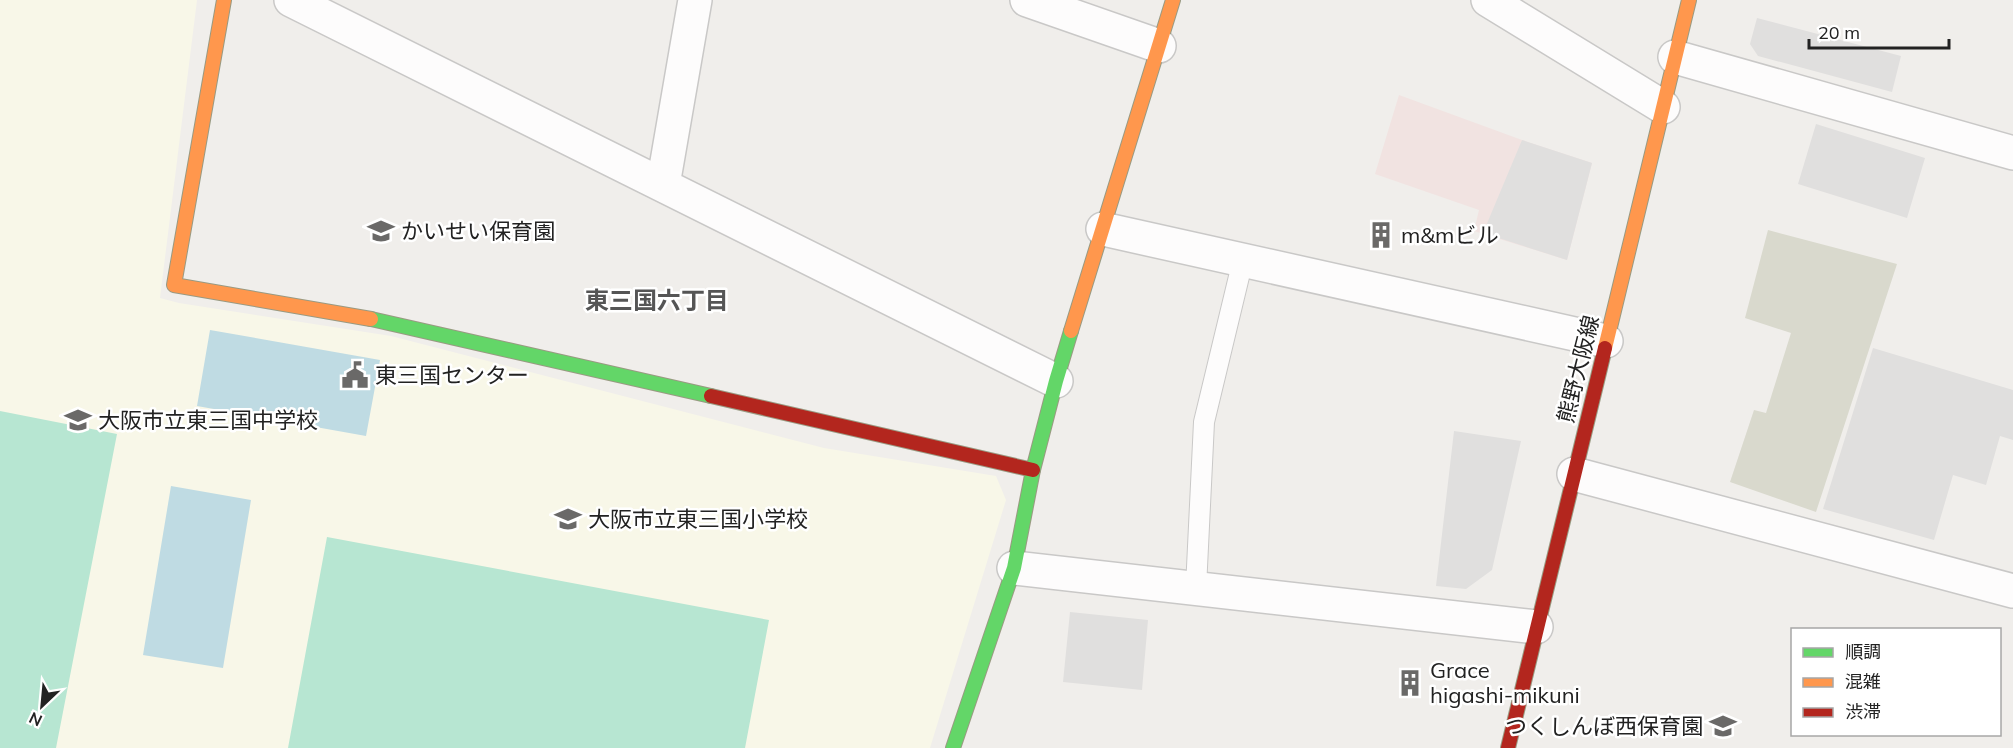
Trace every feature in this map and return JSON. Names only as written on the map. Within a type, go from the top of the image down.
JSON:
[{"type":"street","points":[[224,0],[174,285],[377,320],[1033,470]]},
{"type":"street","points":[[291,0],[1056,381]]},
{"type":"street","points":[[663,185],[695,0]]},
{"type":"street","points":[[1027,0],[1159,46]]},
{"type":"street","points":[[953,748],[1014,568],[1033,470],[1056,381],[1173,0]]},
{"type":"street","points":[[1488,0],[1663,107]]},
{"type":"street","name":"熊野大阪線","points":[[1508,748],[1689,0]]},
{"type":"street","points":[[1675,57],[2013,153]]},
{"type":"street","points":[[1103,229],[1606,341]]},
{"type":"street","points":[[1574,474],[2013,591]]},
{"type":"street","points":[[1014,568],[1536,627]]},
{"type":"lane","points":[[1196,588],[1204,422],[1243,260]]},
{"type":"shaded area","name":"大阪市立東三国小学校","points":[[0,0],[197,0],[160,298],[179,303],[391,336],[824,448],[996,476],[1006,500],[930,748],[0,748]]},
{"type":"shaded area","points":[[1757,18],[1901,56],[1892,92],[1758,56],[1750,44]]},
{"type":"shaded area","points":[[1399,95],[1592,163],[1567,260],[1474,231],[1479,210],[1375,174]]},
{"type":"shaded area","points":[[1816,124],[1925,158],[1907,218],[1798,184]]},
{"type":"shaded area","points":[[1522,140],[1592,163],[1567,260],[1483,233]]},
{"type":"shaded area","points":[[1768,230],[1897,264],[1816,512],[1730,482],[1754,410],[1766,413],[1791,333],[1745,318]]},
{"type":"shaded area","points":[[1873,348],[2013,390],[2013,440],[2000,436],[1986,485],[1953,475],[1934,540],[1823,509]]},
{"type":"shaded area","points":[[1454,431],[1521,441],[1492,570],[1466,589],[1436,586]]},
{"type":"shaded area","points":[[1070,612],[1148,620],[1142,690],[1063,682]]},
{"type":"green space","points":[[0,411],[117,434],[56,748],[0,748]]},
{"type":"green space","points":[[327,537],[769,620],[745,748],[288,748]]},
{"type":"water","points":[[210,330],[380,360],[366,436],[197,406]]},
{"type":"water","points":[[171,486],[251,500],[223,668],[143,655]]},
{"type":"traffic: fast","points":[[371,319],[711,396]]},
{"type":"traffic: fast","points":[[953,748],[1014,568],[1033,470],[1071,331]]},
{"type":"traffic: slow","points":[[224,0],[174,285],[371,319]]},
{"type":"traffic: slow","points":[[1071,331],[1173,0]]},
{"type":"traffic: slow","points":[[1605,348],[1689,0]]},
{"type":"traffic: jam","points":[[1508,748],[1605,348]]},
{"type":"traffic: jam","points":[[711,396],[1033,470]]},
{"type":"place","name":"かいせい保育園","points":[[381,231]]},
{"type":"place","name":"m&mビル","points":[[1381,235]]},
{"type":"place","name":"東三国センター","points":[[355,375]]},
{"type":"place","name":"大阪市立東三国中学校","points":[[78,420]]},
{"type":"place","name":"大阪市立東三国小学校","points":[[568,519]]},
{"type":"place","name":"Grace higashi-mikuni","points":[[1410,683]]},
{"type":"place","name":"つくしんぼ西保育園","points":[[1723,726]]},
{"type":"district","name":"東三国六丁目","points":[[657,301]]}]
